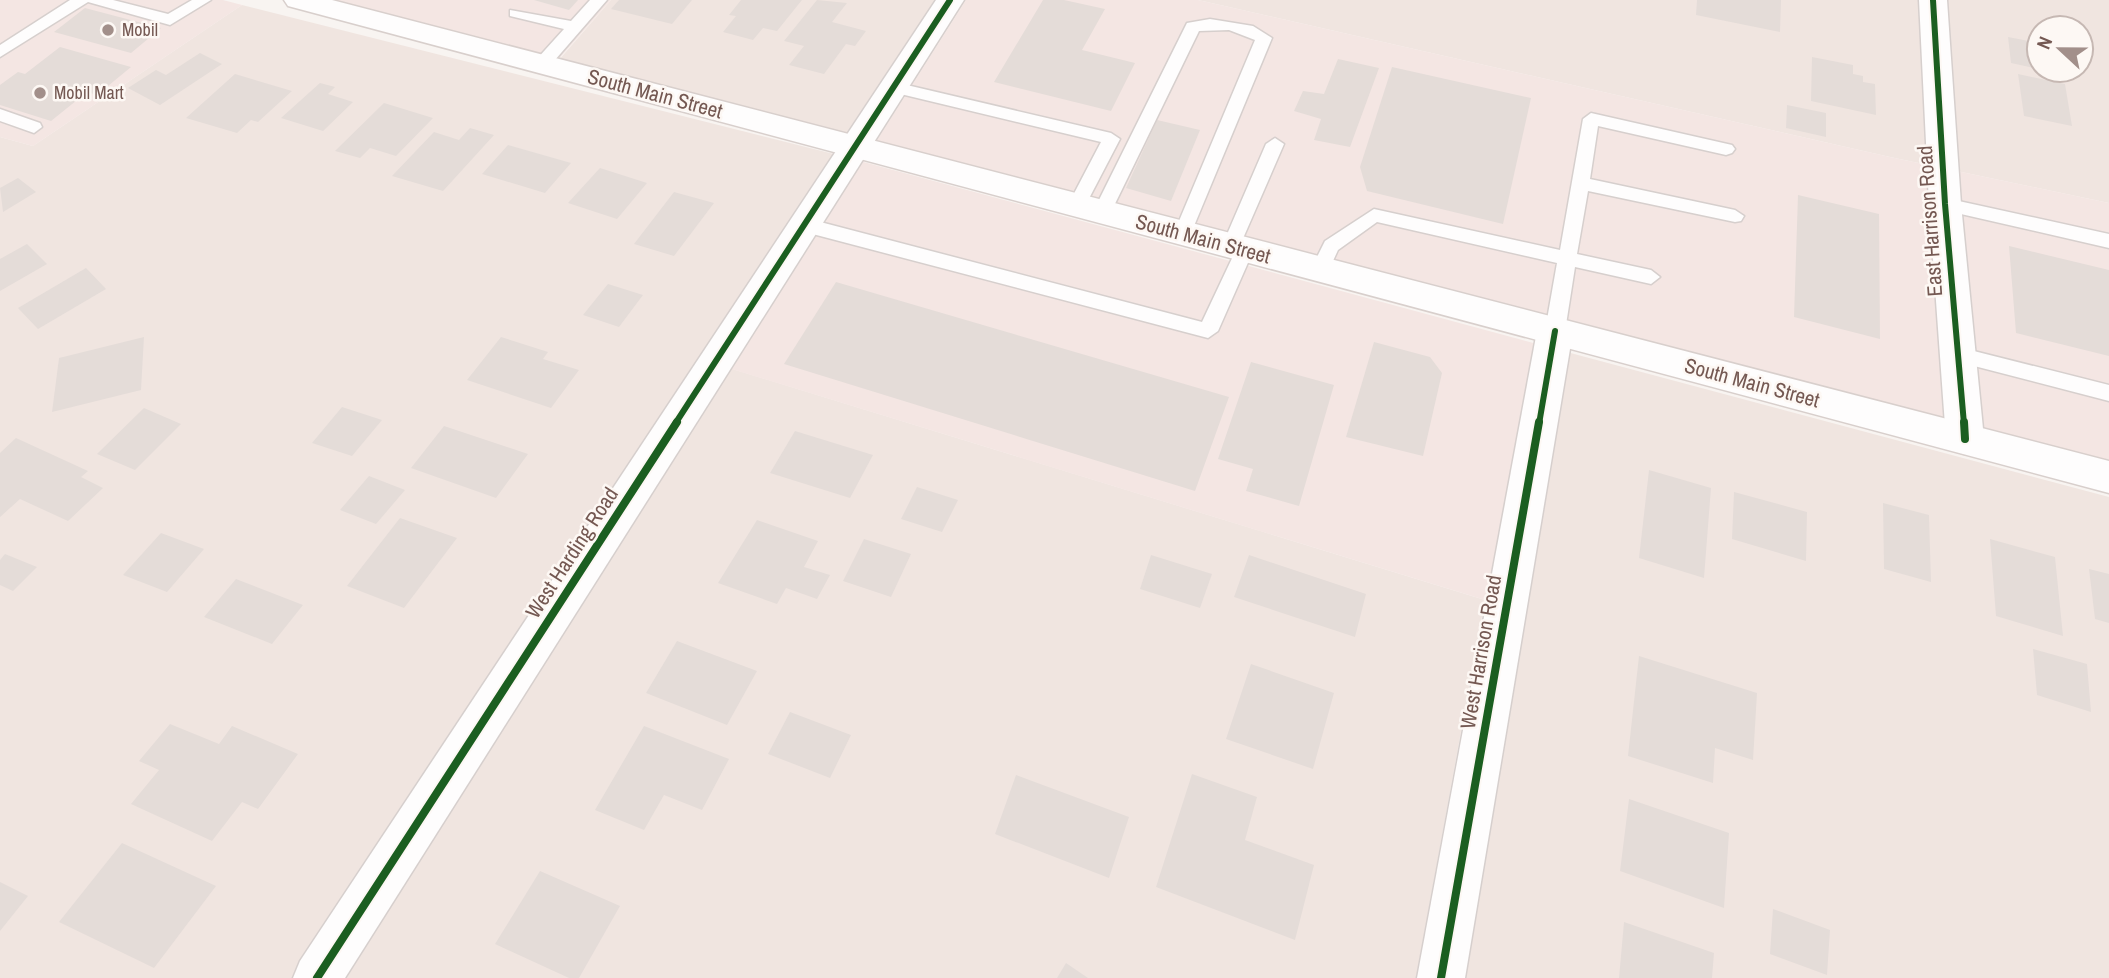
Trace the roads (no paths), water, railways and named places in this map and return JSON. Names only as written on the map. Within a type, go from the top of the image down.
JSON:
[{"type":"street","name":"South Main Street","points":[[298,0],[2109,477]]},
{"type":"street","name":"West Harding Road","points":[[317,978],[950,0]]},
{"type":"street","name":"East Harrison Road","points":[[1933,0],[1945,204],[1965,439]]},
{"type":"street","name":"West Harrison Road","points":[[1441,978],[1555,331]]},
{"type":"lane","points":[[0,52],[81,0]]},
{"type":"lane","points":[[94,0],[170,20],[203,0]]},
{"type":"lane","points":[[542,64],[598,0]]},
{"type":"lane","points":[[516,13],[575,27]]},
{"type":"lane","points":[[1089,209],[1193,27],[1209,22],[1256,32],[1264,37],[1183,233]]},
{"type":"lane","points":[[894,88],[1111,139],[1089,209]]},
{"type":"lane","points":[[0,115],[34,127]]},
{"type":"lane","points":[[1555,331],[1591,119],[1726,149]]},
{"type":"lane","points":[[805,225],[1208,331],[1275,144]]},
{"type":"lane","points":[[1581,183],[1735,216]]},
{"type":"lane","points":[[1945,204],[2109,241]]},
{"type":"lane","points":[[1320,269],[1331,246],[1374,215],[1651,276]]},
{"type":"lane","points":[[1958,355],[2109,393]]},
{"type":"place","name":"Mobil","points":[[108,30]]},
{"type":"place","name":"Mobil Mart","points":[[40,93]]}]
